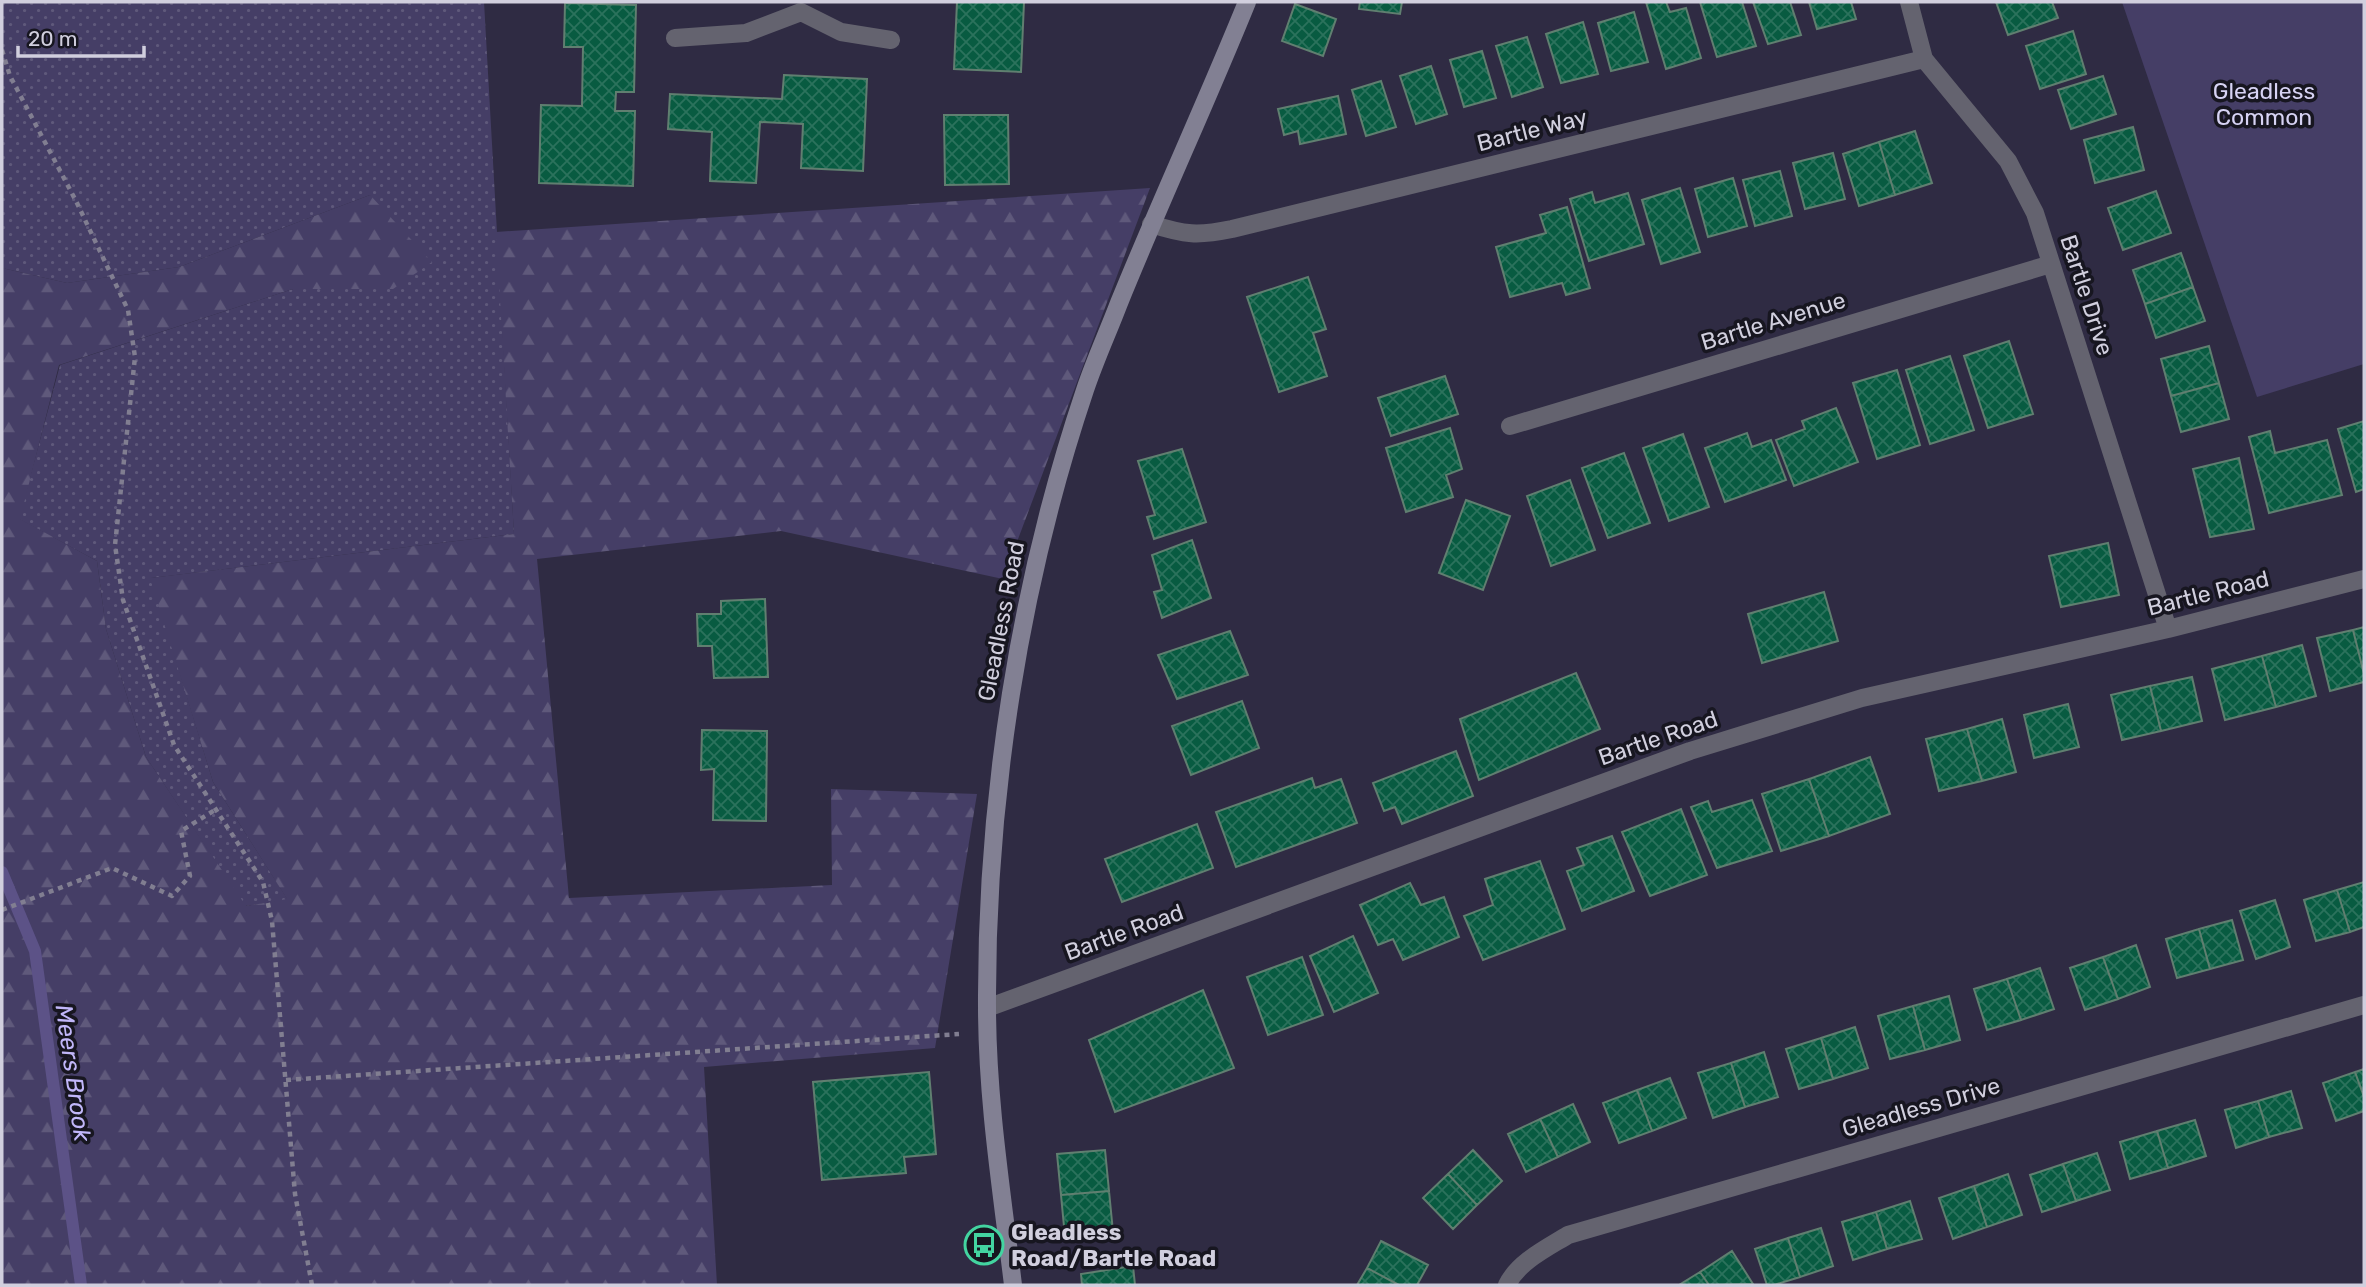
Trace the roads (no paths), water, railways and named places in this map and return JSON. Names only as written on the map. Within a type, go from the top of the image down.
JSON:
[{"type":"main road","name":"Gleadless Road","points":[[1013,1285],[996,1149],[987,1008],[989,891],[996,797],[1007,707],[1046,519],[1085,388],[1151,225],[1247,2]]},
{"type":"street","name":"Bartle Drive","points":[[1909,2],[1924,59],[2008,161],[2035,214],[2168,629]]},
{"type":"street","points":[[675,38],[746,33],[802,7],[841,32],[891,40]]},
{"type":"street","name":"Bartle Way","points":[[1151,225],[1181,234],[1205,234],[1232,229],[1924,59]]},
{"type":"street","name":"Bartle Avenue","points":[[1510,426],[2051,264]]},
{"type":"street","name":"Bartle Road","points":[[987,1008],[1690,751],[1862,698],[2168,629],[2364,579]]},
{"type":"street","name":"Gleadless Drive","points":[[1507,1285],[1536,1255],[1568,1235],[2364,1004]]},
{"type":"waterway","name":"Meers Brook","points":[[2,872],[35,951],[81,1285]]},
{"type":"place","name":"Gleadless Road/Bartle Road","points":[[984,1245]]},
{"type":"park label","name":"Gleadless Common","points":[[2264,104]]}]
